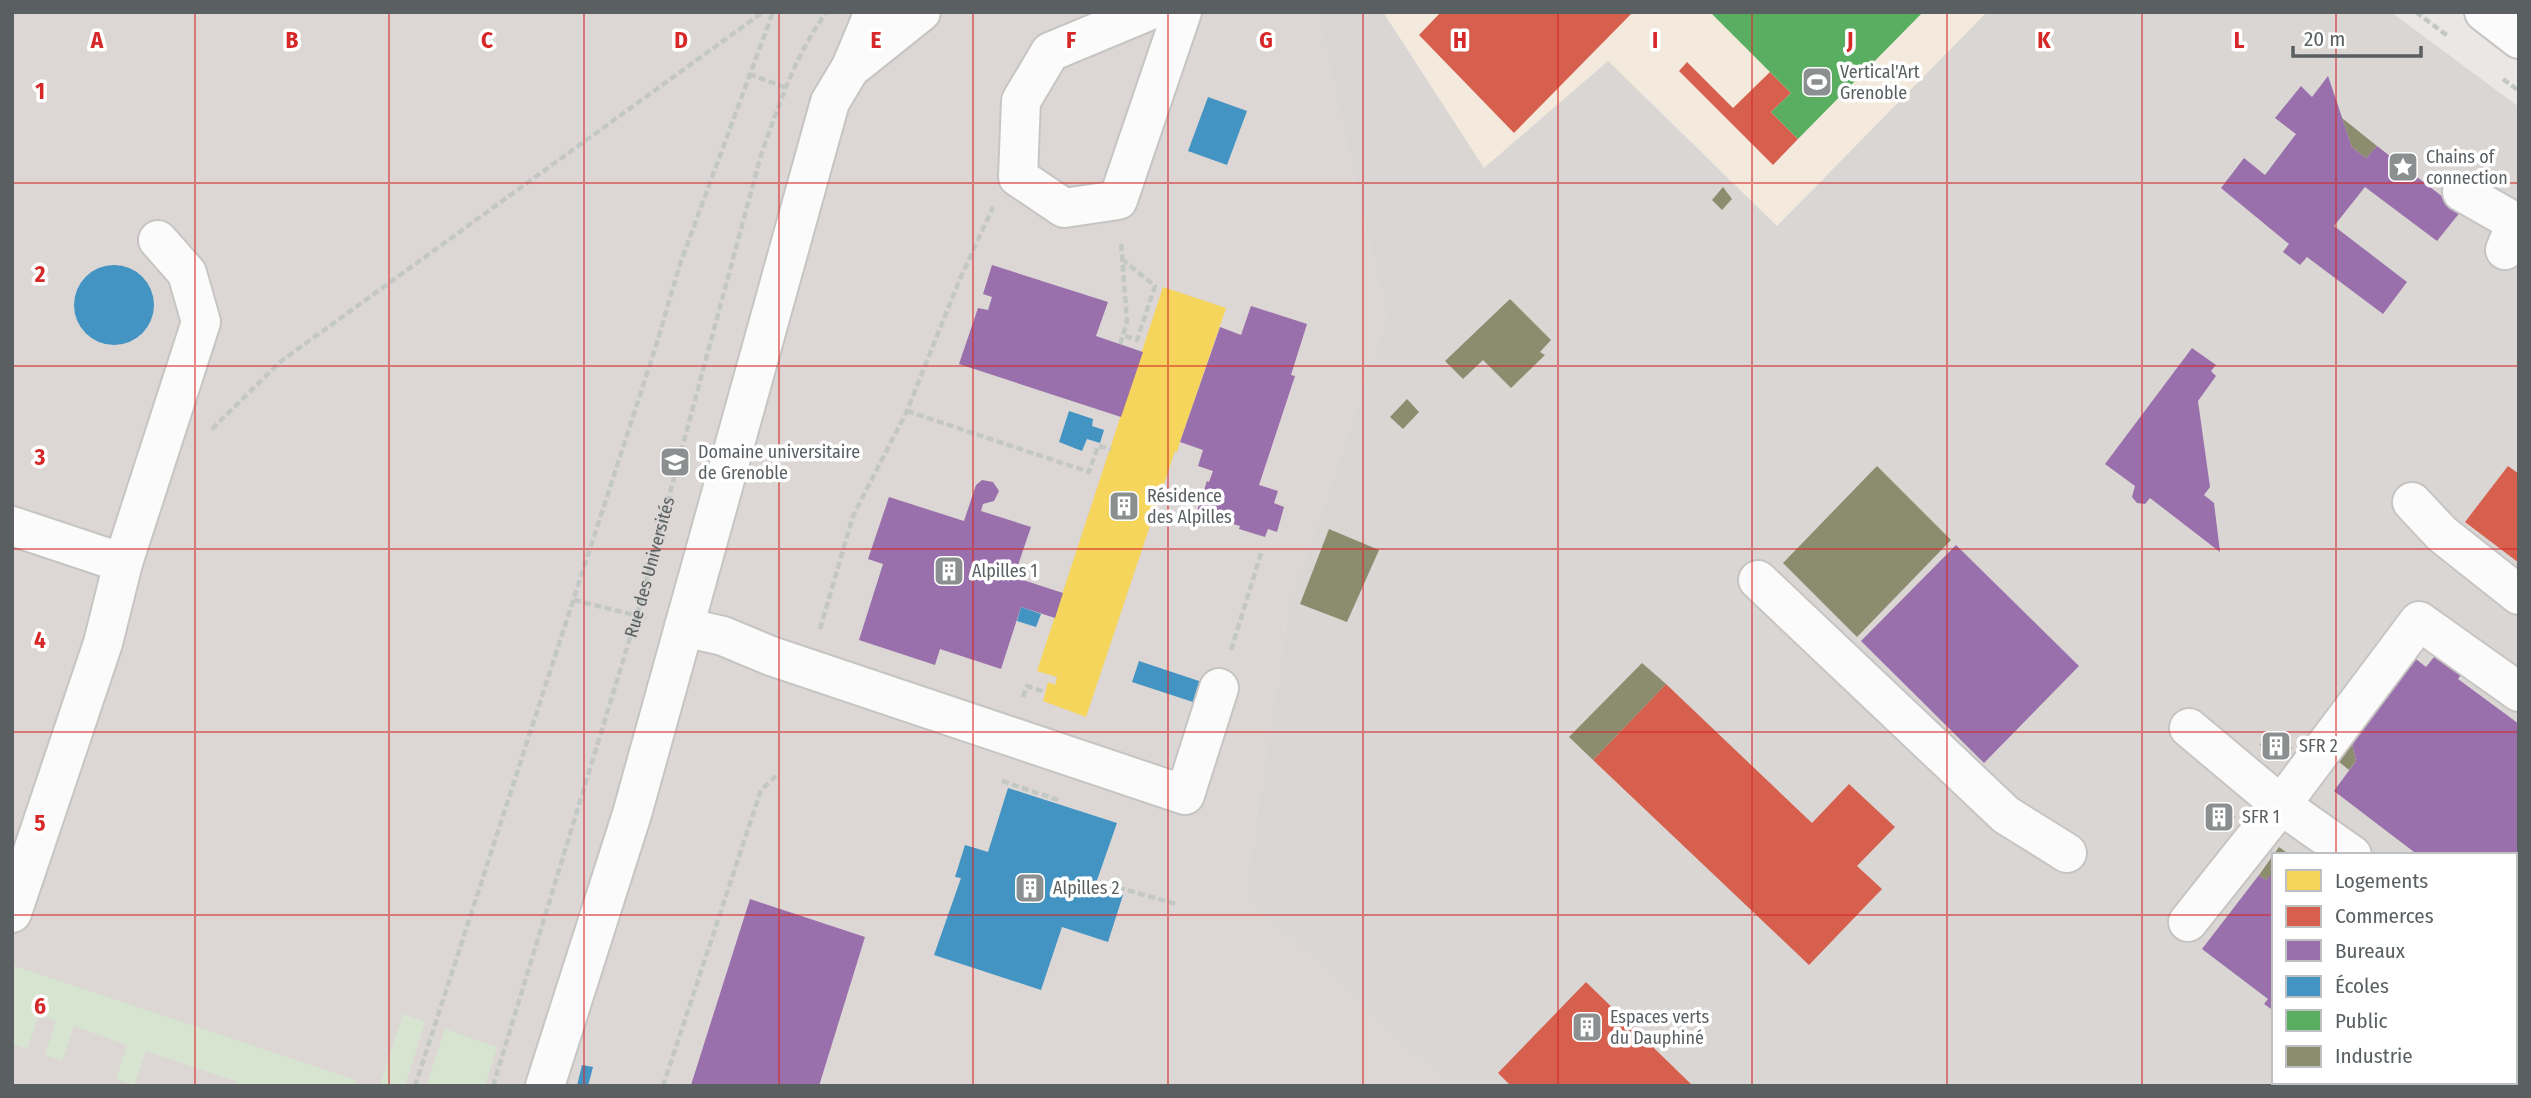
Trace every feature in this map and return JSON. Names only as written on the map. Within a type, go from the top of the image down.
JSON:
[{"type":"street","points":[[545,1086],[632,814],[830,102],[851,67],[874,12]]},
{"type":"street","points":[[851,67],[921,12]]},
{"type":"street","points":[[1146,12],[1050,51],[1021,101],[1018,177],[1064,208],[1118,200],[1182,12]]},
{"type":"street","points":[[2484,12],[2519,39]]},
{"type":"street","points":[[2462,192],[2506,217],[2514,230],[2505,250]]},
{"type":"street","points":[[12,913],[103,643],[123,562],[201,322],[187,273],[158,240]]},
{"type":"street","points":[[2412,502],[2442,534],[2519,595]]},
{"type":"street","points":[[12,526],[123,562]]},
{"type":"street","points":[[1758,580],[2006,815],[2067,853]]},
{"type":"street","points":[[2188,922],[2281,805],[2420,621],[2519,692]]},
{"type":"street","points":[[684,627],[723,636],[771,656],[1185,795],[1219,688]]},
{"type":"street","points":[[2189,728],[2281,805],[2349,853]]},
{"type":"path","points":[[280,362],[763,12]]},
{"type":"path","points":[[415,1086],[655,349],[680,264],[773,12]]},
{"type":"path","name":"Rue des Universités","points":[[493,1086],[637,615],[761,155],[785,87],[808,40],[827,12]]},
{"type":"path","points":[[809,668],[853,516],[907,411],[989,212],[1018,177]]},
{"type":"path","points":[[1118,200],[1127,321],[1120,344]]},
{"type":"path","points":[[1122,259],[1155,286],[1137,340],[1123,335]]},
{"type":"path","points":[[907,411],[1089,471],[1098,446],[1111,449]]},
{"type":"path","points":[[1219,688],[1262,550]]},
{"type":"path","points":[[574,600],[684,627]]},
{"type":"path","points":[[663,1086],[761,790],[777,775]]},
{"type":"path","points":[[1111,891],[1113,886],[1176,904]]},
{"type":"shaded area","name":"Domaine universitaire de Grenoble","points":[[12,12],[1316,12],[1386,317],[1288,607],[1244,896],[1447,1086],[12,1086]]},
{"type":"shaded area","points":[[1316,12],[1383,12],[1484,168],[1608,61],[1777,226],[1987,12],[2391,12],[2519,107],[2519,1086],[1447,1086],[1244,896],[1288,607],[1386,317]]},
{"type":"shaded area","points":[[1383,12],[1987,12],[1777,226],[1608,61],[1484,168]]},
{"type":"green space","points":[[12,965],[356,1080],[355,1086],[237,1086],[238,1082],[146,1051],[134,1085],[116,1079],[127,1045],[74,1026],[62,1061],[45,1055],[56,1021],[39,1015],[27,1049],[12,1044]]},
{"type":"green space","points":[[403,1014],[425,1022],[405,1086],[380,1086]]},
{"type":"green space","points":[[445,1029],[497,1047],[485,1086],[426,1086]]},
{"type":"building: Logements","name":"Résidence des Alpilles","points":[[1163,287],[1226,308],[1086,717],[1043,701],[1048,682],[1055,685],[1057,677],[1037,671]]},
{"type":"building: Commerces","points":[[1441,12],[1633,12],[1514,133],[1419,35]]},
{"type":"building: Commerces","points":[[1687,62],[1733,108],[1770,72],[1791,93],[1771,112],[1798,139],[1773,165],[1679,71]]},
{"type":"building: Commerces","points":[[2508,466],[2519,474],[2519,563],[2465,522]]},
{"type":"building: Commerces","points":[[1666,684],[1812,823],[1849,784],[1895,827],[1857,866],[1882,889],[1809,965],[1593,760]]},
{"type":"building: Commerces","name":"Espaces verts du Dauphiné","points":[[1586,982],[1693,1086],[1511,1086],[1498,1073]]},
{"type":"building: Bureaux","points":[[2328,76],[2352,147],[2366,158],[2377,146],[2461,211],[2437,241],[2365,187],[2334,226],[2407,282],[2383,314],[2307,257],[2300,265],[2283,252],[2289,244],[2221,188],[2244,158],[2265,175],[2296,134],[2275,118],[2301,86],[2312,97]]},
{"type":"building: Bureaux","points":[[992,265],[1108,302],[1096,336],[1143,352],[1121,417],[959,364],[978,308],[988,310],[992,297],[983,294]]},
{"type":"building: Bureaux","points":[[1251,306],[1307,324],[1291,375],[1295,376],[1259,485],[1278,491],[1274,503],[1284,507],[1277,532],[1268,529],[1265,537],[1239,529],[1240,526],[1196,514],[1213,471],[1198,466],[1203,450],[1180,442],[1220,327],[1241,335]]},
{"type":"building: Bureaux","points":[[2192,348],[2216,365],[2211,371],[2216,376],[2198,401],[2210,487],[2204,495],[2214,503],[2220,552],[2150,498],[2145,504],[2137,503],[2132,497],[2135,486],[2105,464]]},
{"type":"building: Bureaux","name":"Alpilles 1","points":[[982,480],[993,482],[999,491],[994,501],[983,504],[981,511],[1031,527],[1014,577],[1063,593],[1055,618],[1021,607],[1001,669],[940,649],[935,665],[859,640],[883,564],[868,559],[889,497],[964,521],[976,485]]},
{"type":"building: Bureaux","points":[[1956,545],[2079,666],[1984,763],[1861,641]]},
{"type":"building: Bureaux","points":[[2438,652],[2464,671],[2458,679],[2519,724],[2519,930],[2517,853],[2415,853],[2334,791],[2356,761],[2352,744],[2358,734],[2355,730],[2412,656],[2426,667]]},
{"type":"building: Bureaux","points":[[2272,872],[2272,1010],[2264,1004],[2268,999],[2202,949],[2259,875],[2266,880]]},
{"type":"building: Bureaux","points":[[750,899],[865,937],[819,1086],[691,1085]]},
{"type":"building: Bureaux","points":[[2400,1084],[2448,1084],[2447,1086]]},
{"type":"building: Écoles","points":[[1208,97],[1247,111],[1227,165],[1188,151]]},
{"type":"building: Écoles","points":[[114,265],[129,268],[142,277],[151,290],[154,305],[151,320],[142,333],[129,342],[114,345],[99,342],[86,333],[77,320],[74,305],[77,290],[86,277],[99,268]]},
{"type":"building: Écoles","points":[[1069,411],[1093,419],[1092,426],[1104,430],[1100,443],[1087,439],[1082,451],[1059,442]]},
{"type":"building: Écoles","points":[[1021,607],[1041,614],[1036,627],[1017,621]]},
{"type":"building: Écoles","points":[[1139,661],[1205,683],[1199,704],[1132,682]]},
{"type":"building: Écoles","name":"Alpilles 2","points":[[1008,788],[1117,823],[1095,886],[1123,895],[1108,942],[1062,927],[1041,990],[934,955],[961,878],[955,877],[965,845],[988,852]]},
{"type":"building: Écoles","points":[[582,1065],[593,1067],[588,1086],[577,1086]]},
{"type":"building: Public","name":"Vertical'Art Grenoble","points":[[1710,12],[1923,12],[1798,139],[1771,112],[1791,93]]},
{"type":"building: Industrie","points":[[2342,118],[2377,146],[2366,158],[2352,147]]},
{"type":"building: Industrie","points":[[1723,187],[1732,199],[1722,210],[1712,200]]},
{"type":"building: Industrie","points":[[1510,299],[1551,340],[1540,352],[1545,355],[1511,388],[1483,360],[1463,379],[1445,361]]},
{"type":"building: Industrie","points":[[1407,399],[1419,412],[1403,429],[1390,417]]},
{"type":"building: Industrie","points":[[1877,466],[1951,540],[1857,637],[1783,563]]},
{"type":"building: Industrie","points":[[1329,529],[1379,550],[1347,622],[1300,604]]},
{"type":"building: Industrie","points":[[1642,663],[1666,684],[1593,760],[1569,737]]},
{"type":"building: Industrie","points":[[2355,730],[2358,734],[2352,744],[2356,761],[2349,770],[2334,758]]},
{"type":"building: Industrie","name":"SFR 2","points":[[2270,731],[2292,748],[2282,761],[2260,745]]},
{"type":"building: Industrie","name":"SFR 1","points":[[2214,802],[2235,817],[2225,832],[2204,817]]},
{"type":"building: Industrie","points":[[2279,847],[2287,853],[2275,853]]},
{"type":"building: Industrie","points":[[2272,857],[2272,874],[2266,880],[2259,875]]},
{"type":"place","name":"Vertical'Art Grenoble","points":[[1817,82]]},
{"type":"place","name":"Chains of connection","points":[[2403,167]]},
{"type":"place","name":"Domaine universitaire de Grenoble","points":[[675,462]]},
{"type":"place","name":"Résidence des Alpilles","points":[[1124,506]]},
{"type":"place","name":"Alpilles 1","points":[[949,571]]},
{"type":"place","name":"SFR 2","points":[[2276,746]]},
{"type":"place","name":"SFR 1","points":[[2219,817]]},
{"type":"place","name":"Alpilles 2","points":[[1030,888]]},
{"type":"place","name":"Espaces verts du Dauphiné","points":[[1587,1027]]}]
